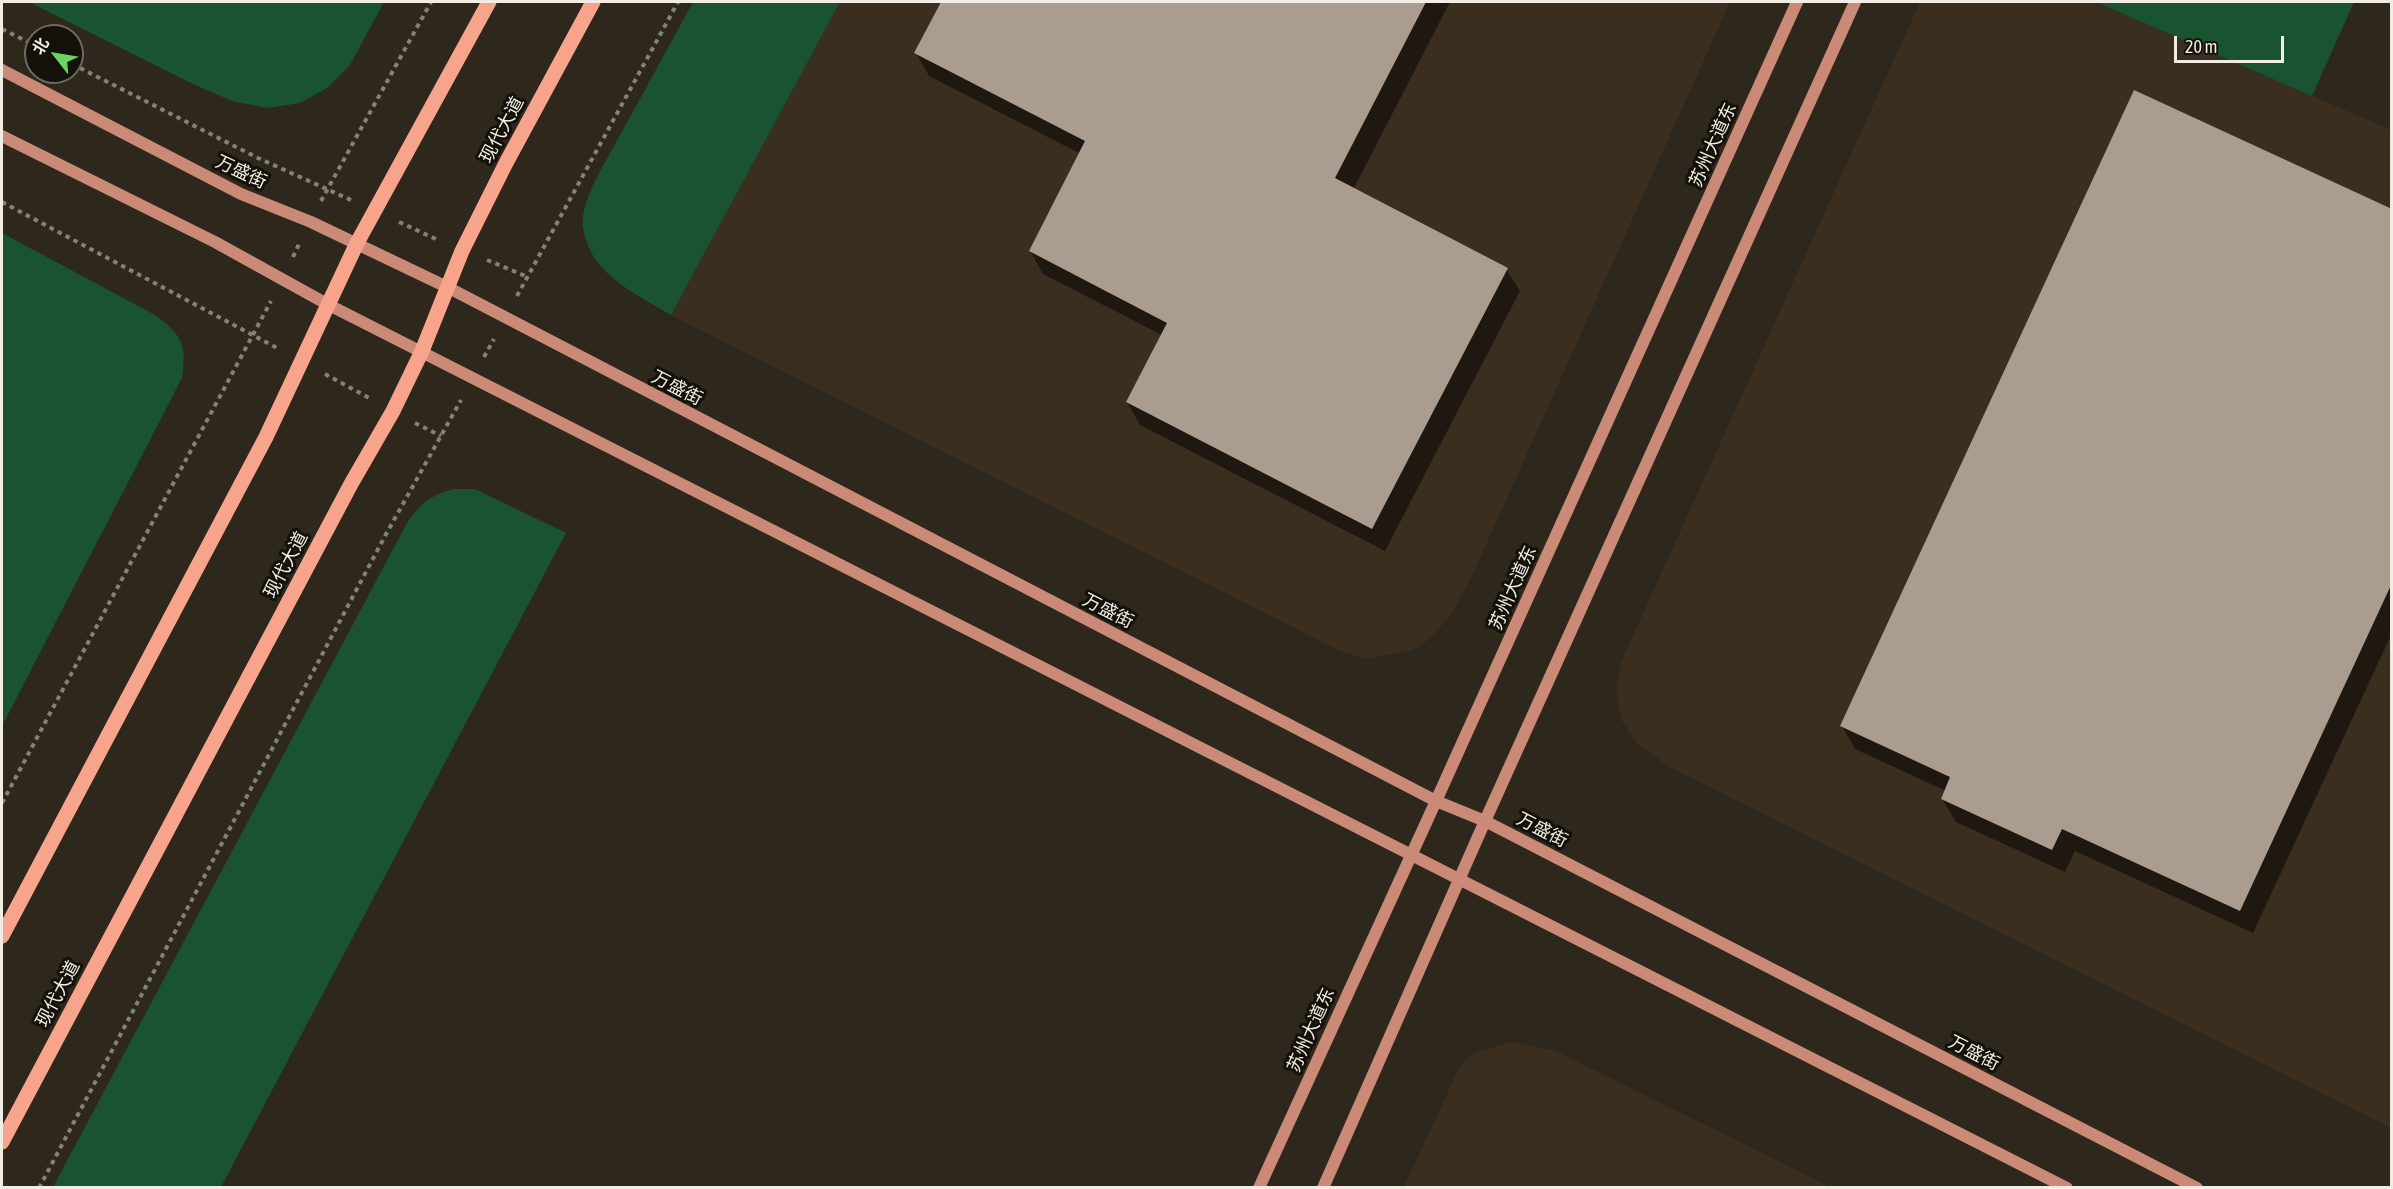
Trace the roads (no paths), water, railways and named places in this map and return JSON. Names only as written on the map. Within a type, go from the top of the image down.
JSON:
[{"type":"main road","points":[[2,936],[266,437],[327,304],[374,210],[489,2]]},
{"type":"main road","name":"现代大道","points":[[2,1142],[351,484],[393,411],[422,351],[462,251],[592,2]]},
{"type":"main road","name":"苏州大道东","points":[[1258,1188],[1436,801],[1797,2]]},
{"type":"main road","points":[[1323,1188],[1485,821],[1854,2]]},
{"type":"main road","name":"万盛街","points":[[2,70],[241,194],[357,243],[449,288],[1436,801],[1485,821],[2197,1188]]},
{"type":"main road","points":[[2,136],[215,242],[327,304],[2067,1188]]}]
